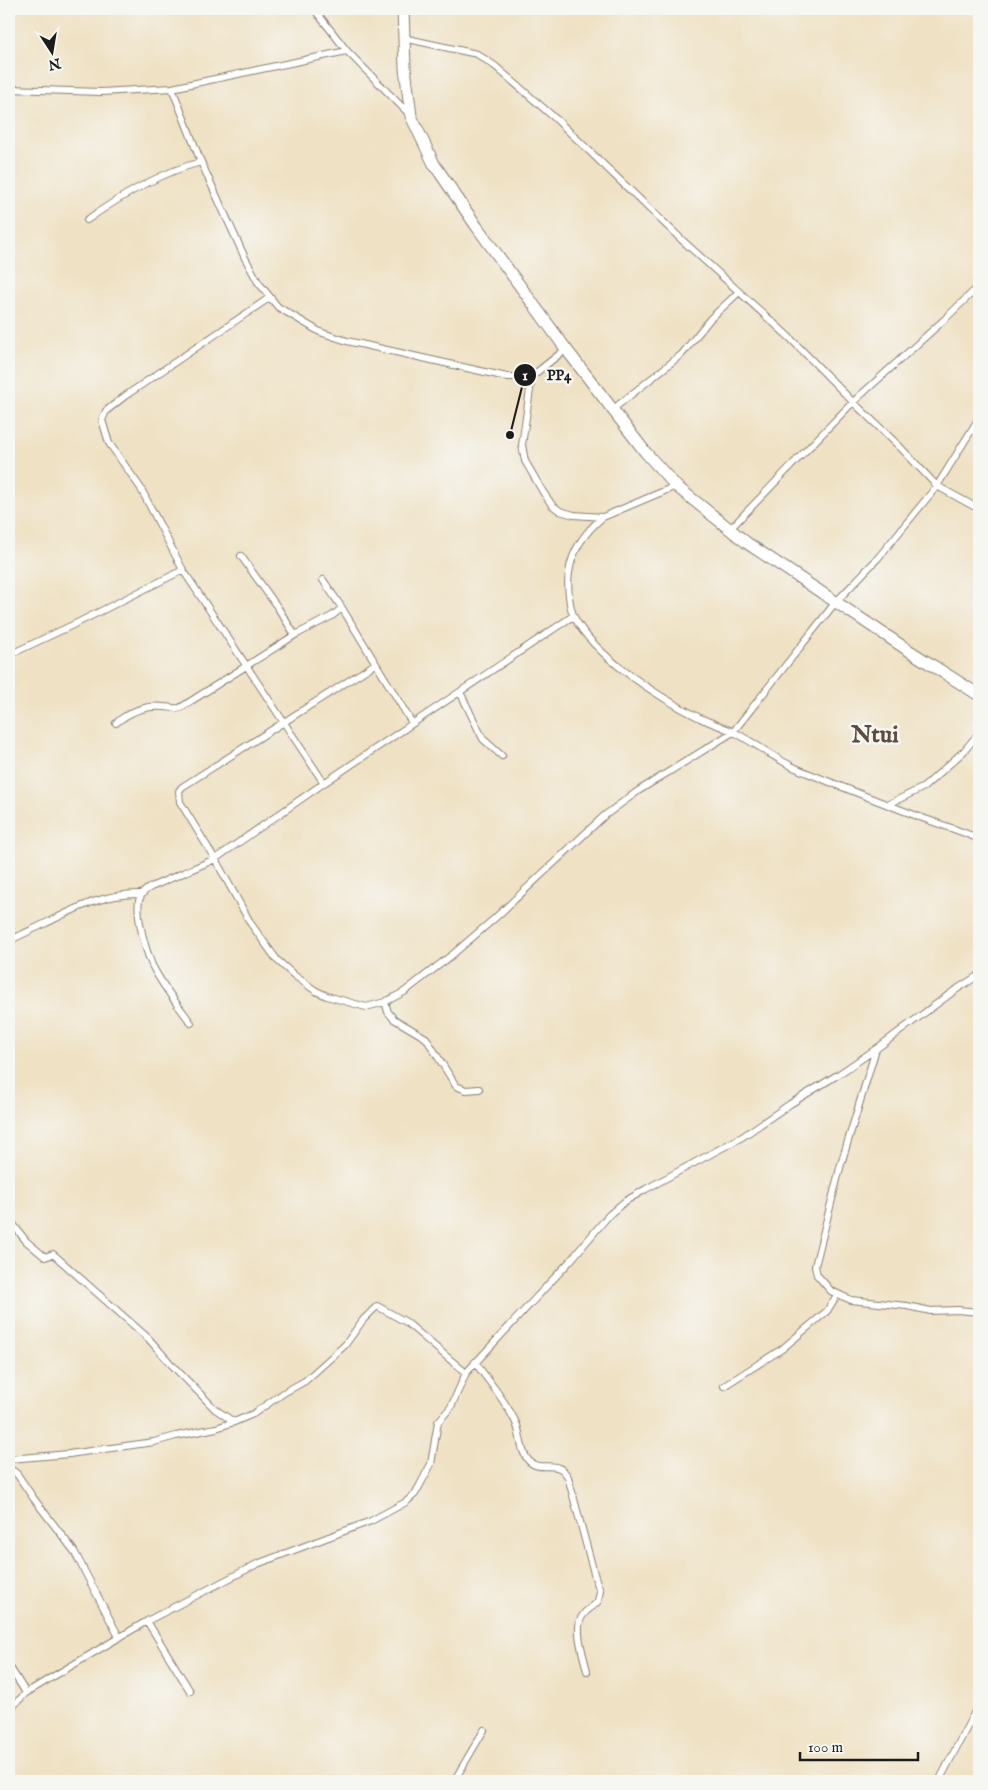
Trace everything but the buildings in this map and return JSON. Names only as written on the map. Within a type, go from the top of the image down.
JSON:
[{"type":"highway","points":[[403,9],[403,38],[412,116],[434,164],[566,348],[646,452],[676,486],[776,564],[979,695]]},
{"type":"street","points":[[314,9],[347,51],[412,116]]},
{"type":"street","points":[[403,38],[477,54],[495,66],[583,144],[789,337],[937,486],[979,509]]},
{"type":"street","points":[[9,89],[101,92],[172,88],[347,51]]},
{"type":"street","points":[[172,88],[201,162],[245,258],[258,282],[278,307],[320,332],[347,342],[507,377],[532,376],[566,348]]},
{"type":"street","points":[[87,220],[117,199],[166,174],[181,167],[201,162]]},
{"type":"street","points":[[730,529],[853,402],[945,320],[979,286]]},
{"type":"street","points":[[612,410],[682,354],[710,319],[739,292]]},
{"type":"street","points":[[269,298],[124,396],[103,416],[103,425],[109,443],[140,487],[183,570],[324,783]]},
{"type":"street","points":[[532,376],[522,445],[525,460],[543,492],[552,505],[560,512],[603,517]]},
{"type":"street","points":[[375,664],[182,787],[179,791],[180,802],[215,859],[251,924],[277,960],[316,991],[343,1002],[366,1007],[385,1002],[404,992],[452,955],[495,918],[604,816],[638,791],[734,732],[835,603],[889,545],[937,486],[979,418]]},
{"type":"street","points":[[676,486],[603,517],[593,525],[574,551],[567,584],[573,616],[585,632],[621,668],[684,709],[717,726],[734,732],[779,760],[979,839]]},
{"type":"street","points":[[241,556],[295,635]]},
{"type":"street","points":[[9,655],[183,570]]},
{"type":"street","points":[[322,580],[344,611],[412,723]]},
{"type":"street","points":[[116,723],[128,714],[148,708],[180,708],[295,635],[344,611]]},
{"type":"street","points":[[191,1023],[152,966],[141,928],[139,902],[142,894],[151,887],[215,859],[412,723],[573,616]]},
{"type":"street","points":[[460,692],[483,739],[502,756]]},
{"type":"street","points":[[888,804],[924,787],[964,751],[979,733]]},
{"type":"street","points":[[9,941],[85,904],[106,896],[125,893],[142,894]]},
{"type":"street","points":[[9,1710],[26,1694],[147,1621],[257,1564],[371,1521],[406,1502],[418,1490],[431,1464],[438,1422],[451,1407],[466,1373],[564,1267],[595,1229],[624,1202],[742,1137],[876,1049],[979,975]]},
{"type":"street","points":[[385,1002],[388,1012],[394,1019],[426,1038],[456,1086],[466,1090],[479,1089]]},
{"type":"street","points":[[876,1049],[841,1164],[815,1266],[817,1275],[837,1295],[852,1300],[926,1310],[979,1312]]},
{"type":"street","points":[[9,1198],[9,1204]]},
{"type":"street","points":[[9,1219],[26,1241],[45,1257],[53,1254],[148,1338],[215,1409],[234,1422]]},
{"type":"street","points":[[724,1386],[782,1349],[827,1311],[837,1295]]},
{"type":"street","points":[[9,1459],[59,1455],[154,1442],[234,1422],[253,1414],[305,1380],[345,1345],[363,1320],[377,1306],[406,1322],[466,1373]]},
{"type":"street","points":[[475,1362],[512,1416],[528,1461],[540,1467],[558,1467],[568,1477],[600,1591],[598,1602],[583,1614],[579,1628],[580,1645],[587,1671]]},
{"type":"street","points":[[9,1468],[18,1474],[34,1499],[74,1550],[119,1637]]},
{"type":"street","points":[[147,1621],[190,1691]]},
{"type":"street","points":[[9,1666],[26,1694]]},
{"type":"street","points":[[939,1781],[979,1704]]},
{"type":"street","points":[[454,1781],[484,1730]]},
{"type":"place","name":"PP4","points":[[510,435]]},
{"type":"district","name":"Ntui","points":[[875,735]]}]
